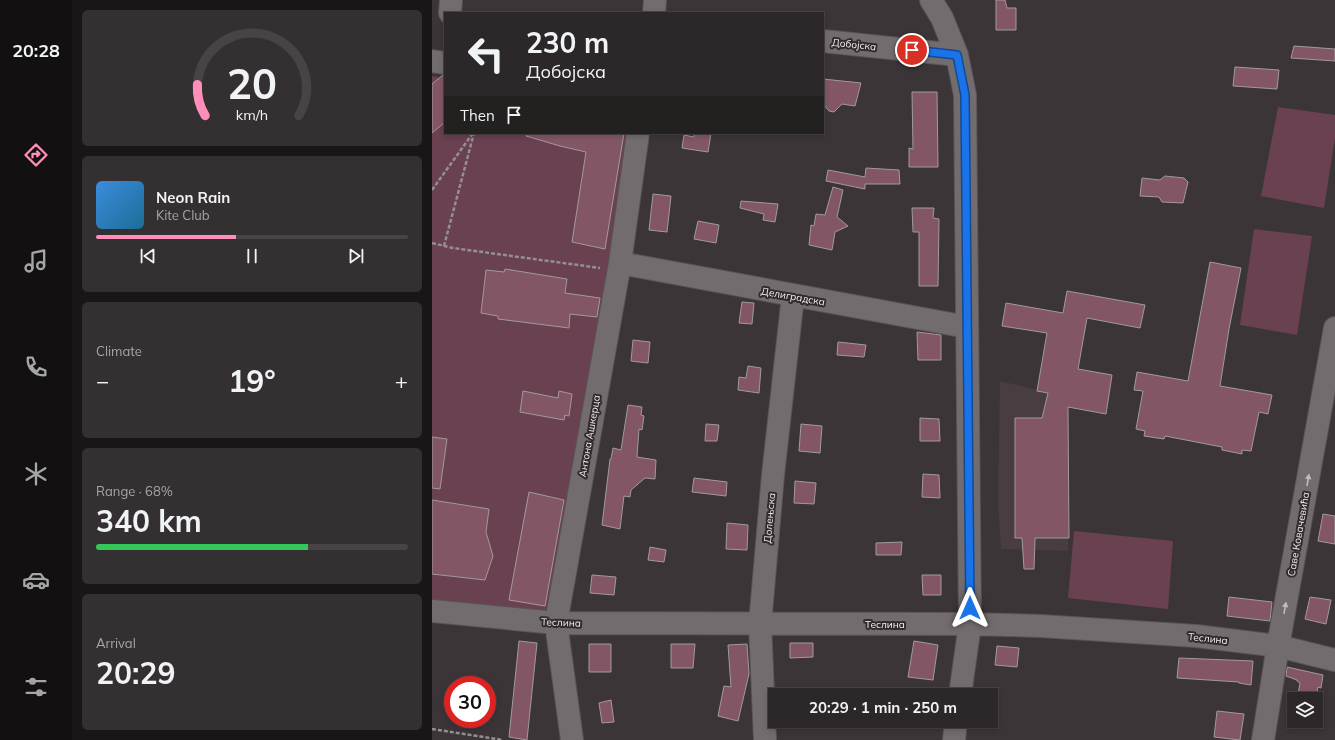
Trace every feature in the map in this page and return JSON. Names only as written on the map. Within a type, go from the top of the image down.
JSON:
[{"type":"street","points":[[450,12],[451,0]]},
{"type":"street","points":[[654,12],[655,0]]},
{"type":"street","points":[[931,0],[942,18],[957,55],[965,95],[970,624],[961,688]]},
{"type":"street","name":"Добојска","points":[[824,41],[957,55]]},
{"type":"street","name":"Антона Ашкерца","points":[[572,740],[556,623],[619,267],[638,134]]},
{"type":"street","name":"Делиградска","points":[[619,267],[967,327]]},
{"type":"street","name":"Долењска","points":[[765,740],[760,624],[773,475],[793,296]]},
{"type":"street","name":"Саве Ковачевића","points":[[1263,740],[1278,646],[1332,363],[1335,328]]},
{"type":"street","name":"Теслина","points":[[432,611],[556,623],[970,624],[1041,626],[1189,636],[1278,646],[1335,660]]},
{"type":"street","points":[[954,740],[955,728]]},
{"type":"path","points":[[432,190],[472,134]]},
{"type":"path","points":[[444,246],[473,134]]},
{"type":"path","points":[[432,244],[619,267]]},
{"type":"path","points":[[432,729],[503,740]]},
{"type":"shaded area","points":[[432,76],[444,78],[444,134],[635,134],[554,619],[432,608]]},
{"type":"shaded area","points":[[1278,107],[1335,115],[1335,138],[1324,208],[1261,196]]},
{"type":"shaded area","points":[[1254,229],[1312,236],[1297,335],[1240,325]]},
{"type":"shaded area","points":[[1000,381],[1059,395],[1057,405],[1068,407],[1068,551],[1001,549],[998,503]]},
{"type":"shaded area","points":[[1074,531],[1173,541],[1168,609],[1068,598]]},
{"type":"building","points":[[996,0],[1005,0],[1007,8],[1016,8],[1016,30],[996,30]]},
{"type":"building","points":[[1294,46],[1335,49],[1335,61],[1291,58]]},
{"type":"building","points":[[1235,67],[1279,70],[1277,89],[1233,86]]},
{"type":"building","points":[[444,75],[444,123],[432,133],[432,84]]},
{"type":"building","points":[[824,79],[861,83],[855,106],[842,104],[834,112],[829,111],[824,105]]},
{"type":"building","points":[[912,92],[937,92],[938,167],[909,167],[909,148],[913,149]]},
{"type":"building","points":[[527,134],[624,134],[605,249],[572,242],[586,152],[526,136]]},
{"type":"building","points":[[694,134],[711,134],[708,152],[682,148],[684,135],[694,137]]},
{"type":"building","points":[[866,168],[899,170],[900,184],[865,184],[865,189],[826,181],[828,170],[865,177]]},
{"type":"building","points":[[1165,176],[1184,178],[1188,182],[1183,203],[1162,202],[1159,197],[1140,196],[1142,178],[1160,180]]},
{"type":"building","points":[[833,187],[843,190],[837,217],[848,226],[835,232],[832,250],[809,245],[811,225],[814,226],[816,214],[825,215]]},
{"type":"building","points":[[653,194],[671,196],[667,232],[649,230]]},
{"type":"building","points":[[741,201],[778,204],[775,222],[763,220],[764,214],[740,208]]},
{"type":"building","points":[[912,208],[934,208],[933,218],[939,219],[938,286],[919,286],[919,232],[913,232]]},
{"type":"building","points":[[698,221],[719,225],[716,243],[694,239]]},
{"type":"building","points":[[1210,262],[1241,268],[1220,386],[1272,395],[1268,414],[1259,412],[1251,451],[1242,450],[1242,454],[1222,450],[1222,447],[1165,436],[1164,439],[1144,436],[1145,431],[1136,429],[1143,391],[1134,390],[1137,372],[1188,381]]},
{"type":"building","points":[[505,269],[567,279],[565,293],[600,298],[597,317],[570,314],[569,328],[498,319],[498,316],[481,313],[486,270],[504,272]]},
{"type":"building","points":[[1067,291],[1145,305],[1140,328],[1087,318],[1078,369],[1112,375],[1106,414],[1068,407],[1069,538],[1035,538],[1034,569],[1024,569],[1022,538],[1015,538],[1015,418],[1042,418],[1048,393],[1037,391],[1047,333],[1002,326],[1006,303],[1063,313]]},
{"type":"building","points":[[742,302],[754,303],[752,324],[739,323]]},
{"type":"building","points":[[917,332],[941,335],[941,360],[918,360]]},
{"type":"building","points":[[633,340],[650,342],[648,363],[631,361]]},
{"type":"building","points":[[838,342],[866,345],[864,357],[837,355]]},
{"type":"building","points":[[748,366],[761,368],[759,393],[738,390],[739,377],[746,378]]},
{"type":"building","points":[[523,391],[558,398],[559,391],[572,394],[569,416],[565,415],[564,420],[520,412]]},
{"type":"building","points":[[628,405],[642,407],[641,415],[644,416],[642,430],[639,429],[637,457],[656,460],[655,479],[645,478],[631,490],[630,497],[624,496],[620,529],[602,525],[610,459],[613,448],[621,450]]},
{"type":"building","points":[[920,418],[939,419],[940,441],[920,441]]},
{"type":"building","points":[[706,424],[719,425],[717,441],[705,441]]},
{"type":"building","points":[[801,424],[822,426],[820,453],[799,451]]},
{"type":"building","points":[[432,437],[447,439],[440,489],[432,488]]},
{"type":"building","points":[[923,474],[939,475],[940,498],[922,497]]},
{"type":"building","points":[[694,478],[727,482],[726,496],[692,492]]},
{"type":"building","points":[[795,481],[816,483],[814,504],[794,503]]},
{"type":"building","points":[[529,492],[564,500],[545,606],[509,600]]},
{"type":"building","points":[[432,500],[489,509],[486,532],[493,556],[485,580],[432,574]]},
{"type":"building","points":[[1323,514],[1335,516],[1335,544],[1318,541]]},
{"type":"building","points":[[727,523],[748,525],[747,550],[726,549]]},
{"type":"building","points":[[902,542],[901,555],[876,555],[876,543]]},
{"type":"building","points":[[650,547],[666,550],[664,562],[648,560]]},
{"type":"building","points":[[592,575],[616,577],[614,595],[590,593]]},
{"type":"building","points":[[922,575],[941,575],[941,595],[923,595]]},
{"type":"building","points":[[1229,597],[1272,602],[1270,621],[1227,616]]},
{"type":"building","points":[[1310,597],[1331,600],[1326,624],[1305,619]]},
{"type":"building","points":[[519,641],[537,643],[527,740],[509,737]]},
{"type":"building","points":[[914,641],[938,645],[933,680],[908,677]]},
{"type":"building","points":[[790,643],[813,643],[813,657],[790,658]]},
{"type":"building","points":[[589,644],[611,644],[611,672],[589,672]]},
{"type":"building","points":[[671,644],[695,644],[693,668],[671,668]]},
{"type":"building","points":[[747,644],[749,674],[738,721],[718,716],[724,686],[731,687],[728,645]]},
{"type":"building","points":[[997,646],[1019,648],[1017,667],[995,665]]},
{"type":"building","points":[[1179,658],[1253,661],[1251,685],[1239,682],[1177,678]]},
{"type":"building","points":[[1287,667],[1323,675],[1321,688],[1318,687],[1317,692],[1298,692],[1300,683],[1297,680],[1286,676]]},
{"type":"building","points":[[611,700],[614,722],[602,723],[599,703]]},
{"type":"building","points":[[1217,711],[1244,714],[1240,740],[1214,737]]},
{"type":"route","points":[[912,50],[957,55],[965,95],[970,608]]}]
